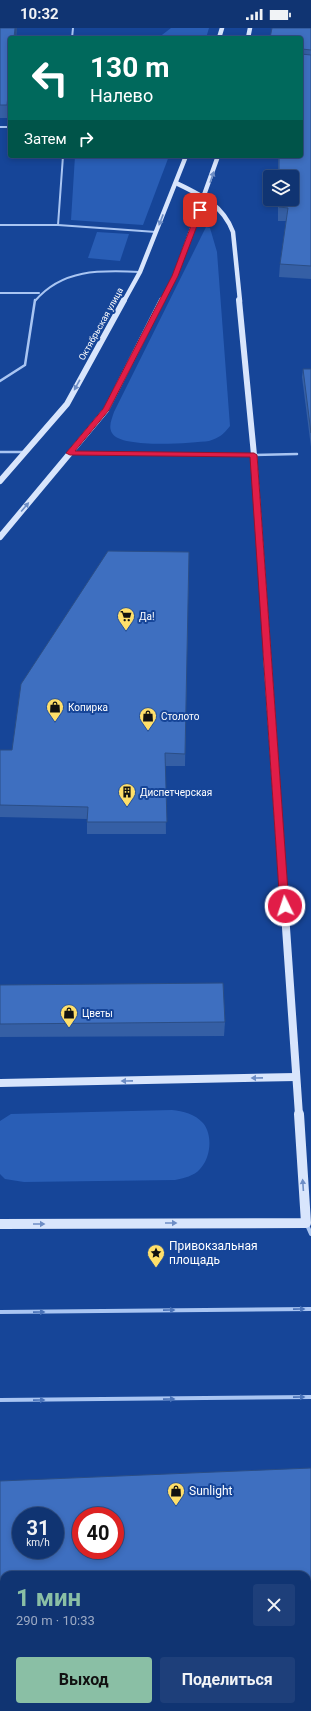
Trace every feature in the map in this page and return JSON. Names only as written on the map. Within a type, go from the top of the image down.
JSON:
[{"type":"street","name":"Октябрьская улица","points":[[0,481],[67,404],[140,272],[185,158]]},
{"type":"street","points":[[0,537],[106,410],[175,276],[205,197],[217,158]]},
{"type":"street","points":[[0,1224],[306,1223],[254,455],[233,232],[230,220],[221,209],[205,197],[176,183]]},
{"type":"street","points":[[70,453],[254,455]]},
{"type":"street","points":[[0,1083],[296,1077]]},
{"type":"lane","points":[[58,225],[63,158]]},
{"type":"lane","points":[[0,225],[58,225],[157,232]]},
{"type":"lane","points":[[0,381],[24,365],[34,302],[39,293],[61,280],[84,273],[104,270],[140,272]]},
{"type":"lane","points":[[0,293],[39,293]]},
{"type":"lane","points":[[0,452],[25,452]]},
{"type":"lane","points":[[254,455],[297,454]]},
{"type":"lane","points":[[306,1223],[311,1234]]},
{"type":"lane","points":[[0,1312],[311,1309]]},
{"type":"lane","points":[[0,1400],[311,1397]]},
{"type":"shaded area","points":[[171,28],[209,28],[207,36],[161,36]]},
{"type":"shaded area","points":[[75,158],[168,158],[143,225],[71,220]]},
{"type":"shaded area","points":[[206,227],[210,228],[217,252],[230,426],[216,439],[209,441],[157,444],[128,441],[118,438],[112,433],[110,428],[114,412]]},
{"type":"shaded area","points":[[97,232],[129,234],[120,261],[88,258]]},
{"type":"shaded area","points":[[172,1110],[185,1112],[196,1117],[203,1123],[208,1134],[209,1146],[207,1159],[198,1171],[189,1176],[175,1180],[24,1182],[5,1179],[0,1174],[0,1121],[11,1114]]},
{"type":"building","points":[[0,28],[15,28],[14,36],[8,36],[7,105],[0,105]]},
{"type":"building","points":[[272,28],[311,28],[311,50],[303,49],[303,36],[270,36]]},
{"type":"building","points":[[303,54],[311,55],[311,266],[280,264],[288,208],[279,207],[299,206],[299,170],[279,170],[279,158],[303,158]]},
{"type":"building","points":[[303,369],[311,369],[311,433]]},
{"type":"building","name":"Да!","points":[[108,551],[189,552],[185,754],[165,753],[167,822],[87,822],[88,807],[0,805],[0,750],[12,750],[21,684]]},
{"type":"building","points":[[223,983],[225,1022],[0,1024],[0,985]]},
{"type":"building","points":[[311,1468],[311,1571],[0,1571],[0,1481]]},
{"type":"place","name":"Да!","points":[[126,631]]},
{"type":"place","name":"Копирка","points":[[55,722]]},
{"type":"place","name":"Столото","points":[[148,731]]},
{"type":"place","name":"Диспетчерская","points":[[127,807]]},
{"type":"place","name":"Цветы","points":[[69,1028]]},
{"type":"place","name":"Привокзальная площадь","points":[[156,1268]]},
{"type":"place","name":"Sunlight","points":[[176,1506]]},
{"type":"route","points":[[200,210],[175,276],[106,410],[70,453],[254,455],[278,824],[285,906]]}]
